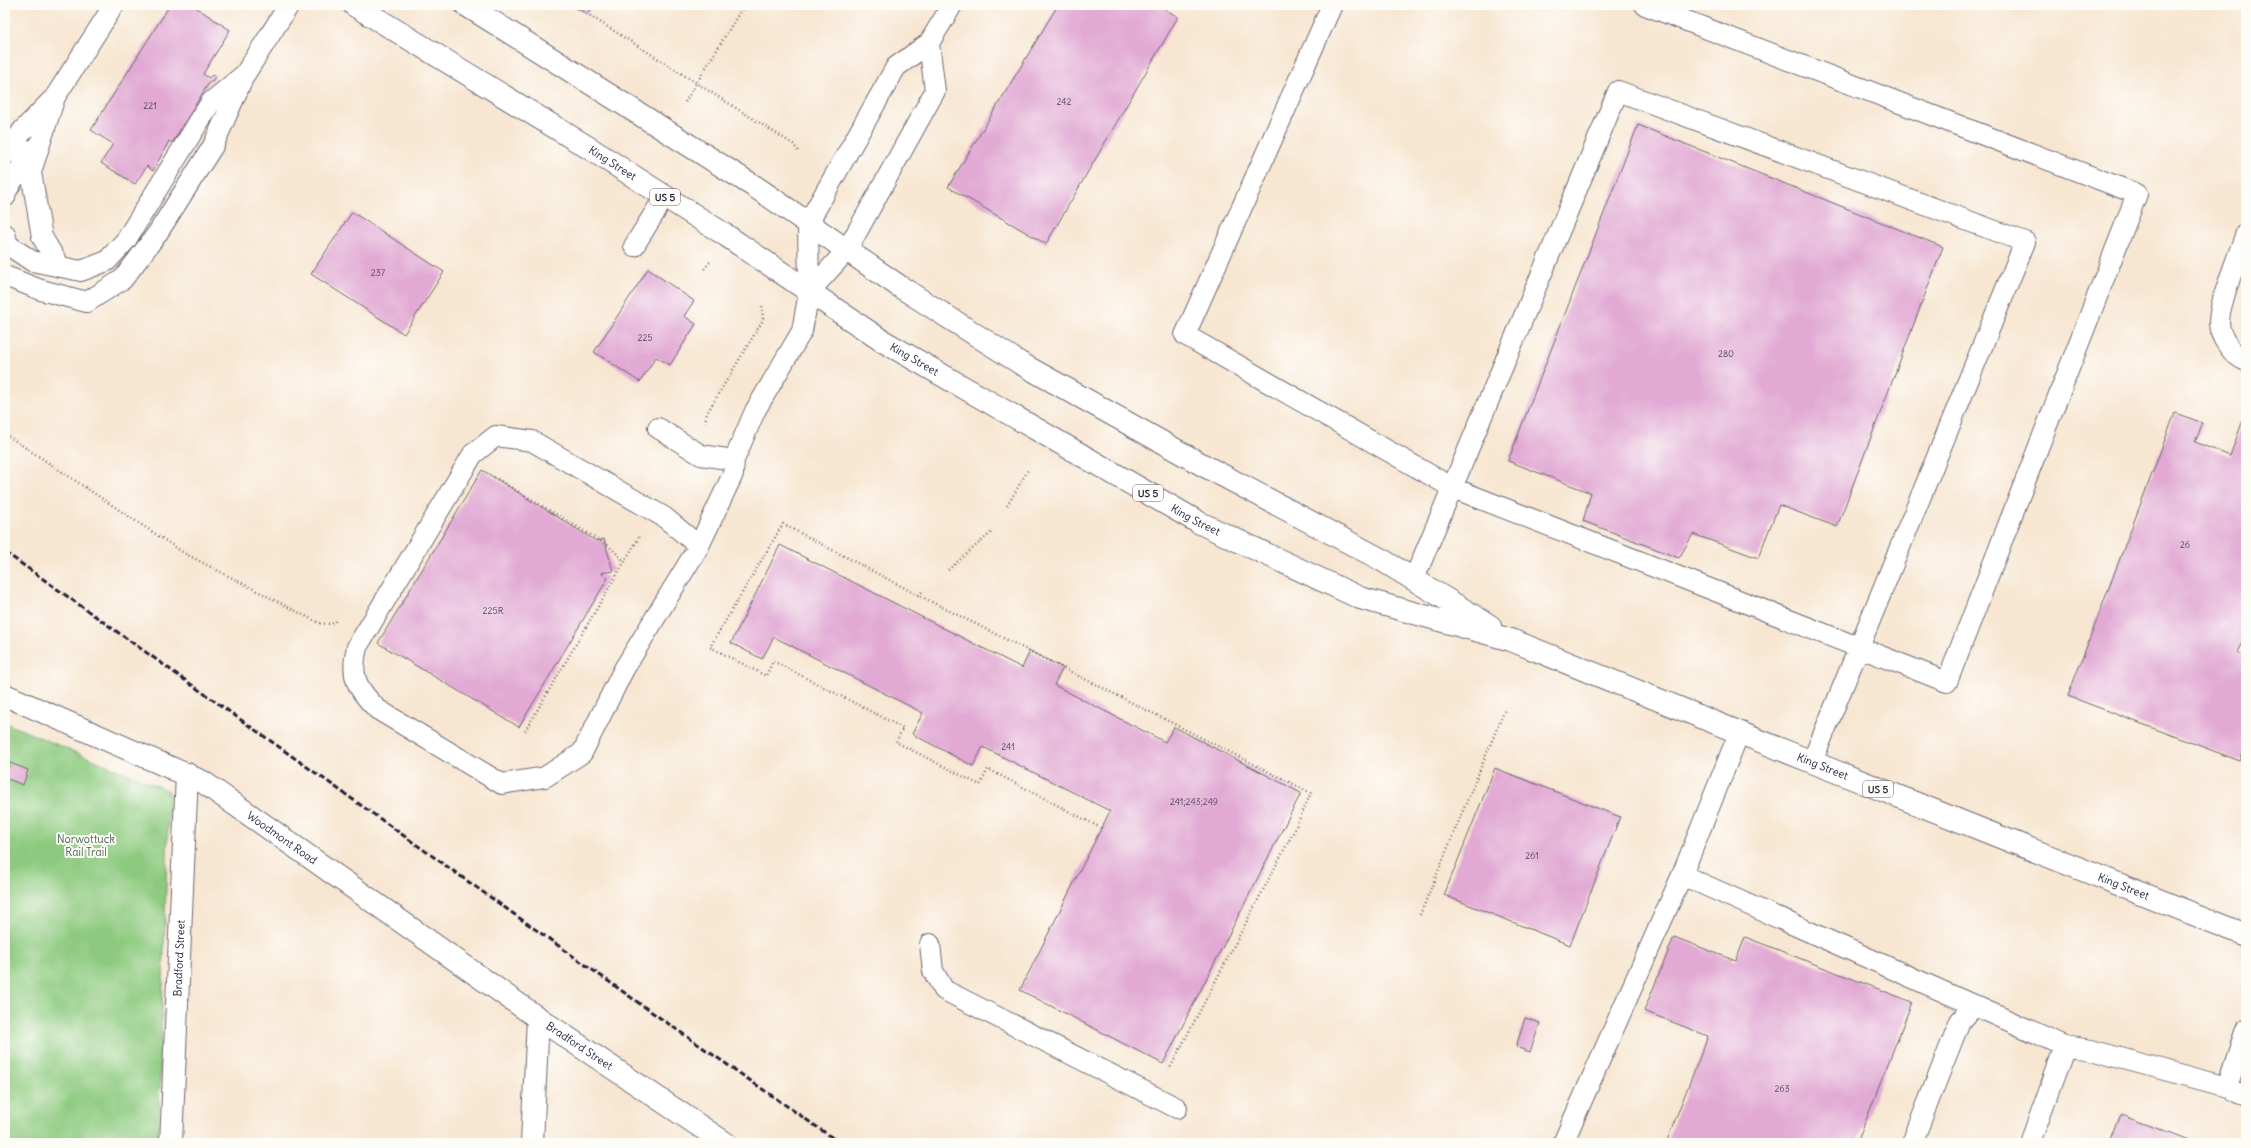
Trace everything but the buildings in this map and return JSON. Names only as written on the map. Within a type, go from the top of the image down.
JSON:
[{"type":"main road","name":"King Street","points":[[354,5],[519,104],[665,196],[881,340],[1198,522],[1360,598],[1511,640],[1739,733],[2246,935]]},
{"type":"main road","name":"King Street","points":[[466,5],[757,188],[847,250],[1025,366],[1202,464],[1382,560],[1511,640]]},
{"type":"main road","name":"Woodmont Road","points":[[5,695],[187,774],[209,787],[538,1018]]},
{"type":"main road","name":"Bradford Street","points":[[171,1143],[187,774]]},
{"type":"main road","name":"Bradford Street","points":[[532,1143],[538,1018]]},
{"type":"main road","name":"Bradford Street","points":[[538,1018],[725,1143]]},
{"type":"lane","points":[[5,155],[23,130],[55,97],[114,5]]},
{"type":"lane","points":[[5,276],[41,290],[87,302],[123,279],[157,234],[213,146],[245,74],[289,5]]},
{"type":"lane","points":[[699,546],[664,517],[532,441],[496,436],[472,454],[357,647],[353,664],[354,678],[364,696],[377,709],[502,784],[545,777],[582,753],[624,669],[699,546],[733,474],[734,460],[755,411],[802,331],[810,292],[808,223],[896,68],[929,43],[952,5]]},
{"type":"lane","points":[[1332,5],[1185,335],[1453,488],[1859,649],[1947,682],[2137,194],[1645,5]]},
{"type":"lane","points":[[810,292],[847,250],[934,91],[929,43]]},
{"type":"lane","points":[[5,234],[8,246],[32,261],[81,271],[107,262],[126,240],[211,102],[245,74]]},
{"type":"lane","points":[[1414,579],[1618,91],[2025,242],[1812,762]]},
{"type":"lane","points":[[55,97],[31,172],[42,236],[60,267]]},
{"type":"lane","points":[[5,197],[6,192],[44,128]]},
{"type":"lane","points":[[634,246],[665,196]]},
{"type":"lane","points":[[2246,233],[2219,322],[2229,347],[2241,359],[2246,361]]},
{"type":"lane","points":[[658,428],[701,455],[734,460]]},
{"type":"lane","points":[[1563,1143],[1682,875],[1739,733]]},
{"type":"lane","points":[[1682,875],[2066,1046],[2091,1050],[2228,1087],[2246,1097]]},
{"type":"lane","points":[[930,944],[932,971],[944,990],[1177,1108]]},
{"type":"lane","points":[[1912,1143],[1960,1022],[1974,1005]]},
{"type":"lane","points":[[2228,1087],[2246,1029]]},
{"type":"lane","points":[[2030,1143],[2066,1046]]},
{"type":"path","points":[[573,5],[793,144],[798,151]]},
{"type":"path","points":[[685,102],[744,5]]},
{"type":"path","points":[[704,269],[710,261]]},
{"type":"path","points":[[704,426],[707,413],[763,320],[762,306]]},
{"type":"path","points":[[5,434],[184,553],[320,623],[331,624],[342,617]]},
{"type":"path","points":[[468,461],[609,546],[624,561]]},
{"type":"path","points":[[1007,506],[1028,470]]},
{"type":"path","points":[[1101,828],[988,770],[980,785],[896,742],[903,728],[773,661],[766,676],[710,647],[783,524],[918,595],[1311,794],[1294,830],[1155,1097]]},
{"type":"path","points":[[948,570],[994,531]]},
{"type":"path","points":[[525,731],[640,535]]},
{"type":"path","points":[[918,595],[923,591]]},
{"type":"path","points":[[1420,915],[1505,709]]},
{"type":"green space","name":"Norwottuck Rail Trail","points":[[5,723],[169,791],[158,1143],[5,1143]]},
{"type":"railway","points":[[5,552],[653,1013],[840,1143]]}]
